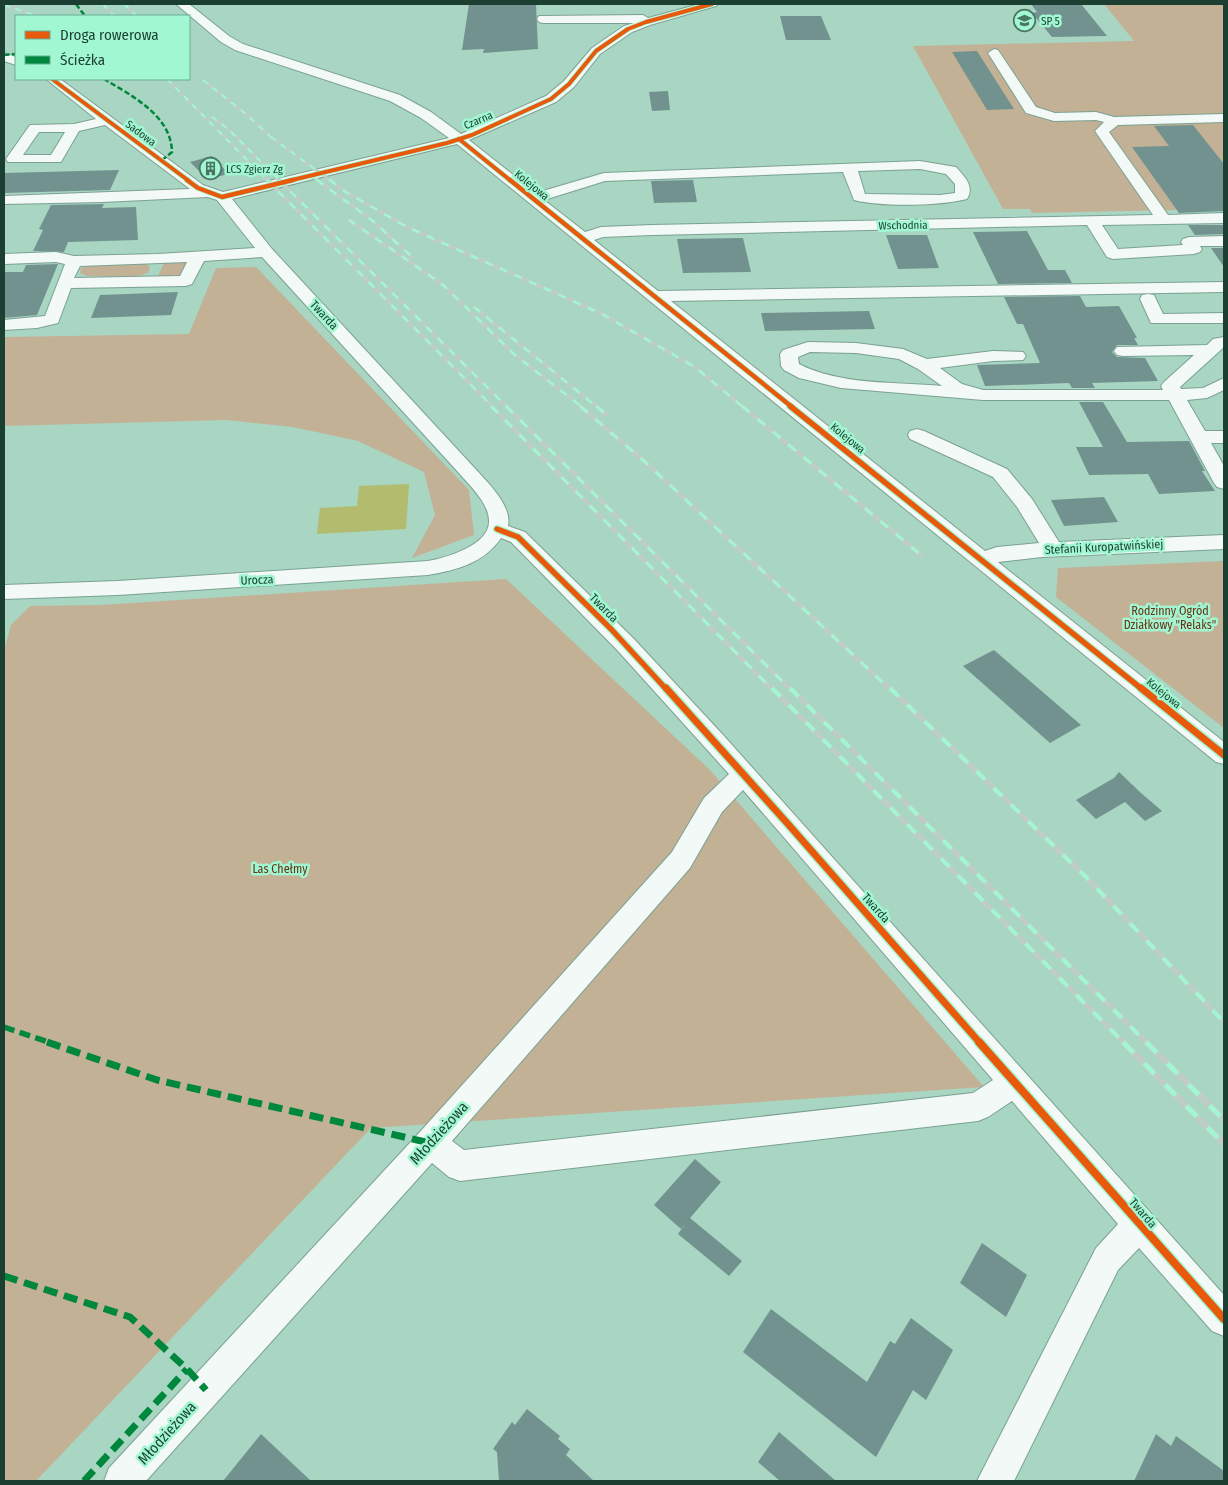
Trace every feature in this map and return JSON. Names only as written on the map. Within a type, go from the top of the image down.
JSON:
[{"type":"street","name":"Kolejowa","points":[[182,4],[225,39],[239,46],[395,98],[426,115],[459,139],[985,560],[1224,755]]},
{"type":"street","name":"Czarna","points":[[4,200],[214,195],[459,139],[544,103],[569,84],[590,58],[607,42],[628,29],[656,19],[712,4]]},
{"type":"street","points":[[543,19],[656,19]]},
{"type":"street","points":[[994,52],[1031,110],[1054,116],[1096,116],[1114,122],[1224,118]]},
{"type":"street","name":"Sadowa","points":[[53,80],[214,195]]},
{"type":"street","points":[[74,128],[108,120]]},
{"type":"street","points":[[1114,122],[1102,130],[1163,219]]},
{"type":"street","points":[[533,199],[604,177],[850,167],[920,165],[950,170],[962,183],[962,196],[940,199],[869,199],[859,197],[850,167]]},
{"type":"street","name":"Twarda","points":[[214,195],[465,468],[490,500],[498,514],[500,521],[497,529],[518,537],[525,543],[640,660],[1015,1082],[1139,1226],[1224,1319]]},
{"type":"street","name":"Wschodnia","points":[[583,238],[601,232],[644,230],[1224,218]]},
{"type":"street","points":[[1092,221],[1113,254],[1194,249],[1189,242],[1224,241]]},
{"type":"street","points":[[4,259],[56,257],[74,261],[197,258],[266,252]]},
{"type":"street","points":[[64,283],[186,281],[197,258]]},
{"type":"street","points":[[148,281],[158,259]]},
{"type":"street","points":[[4,325],[37,323],[52,319],[64,283],[74,261]]},
{"type":"street","points":[[655,296],[1224,287]]},
{"type":"street","points":[[1148,299],[1157,319],[1224,318]]},
{"type":"street","points":[[1123,351],[1218,346]]},
{"type":"street","points":[[1218,346],[1170,386],[1210,448],[1224,483]]},
{"type":"street","points":[[955,390],[924,365],[903,354],[856,348],[808,347],[789,354],[790,366],[805,374],[841,383],[955,390],[983,395],[1175,395],[1207,393],[1224,383]]},
{"type":"street","points":[[924,365],[993,356],[1017,356]]},
{"type":"street","points":[[917,436],[1000,473],[1025,503],[1053,549]]},
{"type":"street","points":[[1210,448],[1224,437]]},
{"type":"street","name":"Urocza","points":[[4,592],[128,587],[428,568],[451,564],[467,558],[479,551],[490,540],[497,529]]},
{"type":"street","name":"Stefanii Kuropatwińskiej","points":[[985,560],[997,554],[1053,549],[1224,542]]},
{"type":"street","name":"Młodzieżowa","points":[[122,1481],[430,1143],[681,860],[713,806],[743,775]]},
{"type":"street","points":[[430,1143],[460,1166],[978,1107],[1015,1082]]},
{"type":"street","points":[[995,1481],[1107,1259],[1139,1226]]},
{"type":"green space","points":[[1104,4],[1224,4],[1224,209],[1032,213],[1030,209],[1003,209],[913,46],[1134,41]]},
{"type":"green space","points":[[164,263],[187,263],[182,276],[158,276]]},
{"type":"green space","points":[[146,264],[150,267],[148,273],[138,276],[87,276],[80,273],[81,268],[90,265]]},
{"type":"green space","points":[[256,267],[469,490],[474,535],[412,558],[435,515],[424,472],[358,441],[293,427],[226,420],[4,426],[4,337],[189,334],[216,268]]},
{"type":"green space","name":"Rodzinny Ogród Działkowy \"Relaks\"","points":[[1224,561],[1224,728],[1056,597],[1058,568]]},
{"type":"green space","name":"Las Chełmy","points":[[506,579],[710,770],[984,1087],[371,1128],[36,1481],[4,1481],[4,651],[11,625],[30,606],[101,605]]},
{"type":"shaded area","points":[[409,484],[406,529],[317,534],[320,508],[357,506],[359,486]]},
{"type":"building","points":[[469,4],[536,4],[538,49],[483,53],[484,49],[462,50]]},
{"type":"building","points":[[1031,4],[1081,4],[1107,36],[1052,37],[1032,13],[1037,12]]},
{"type":"building","points":[[780,16],[821,16],[831,40],[786,40]]},
{"type":"building","points":[[977,51],[1014,109],[987,110],[952,52]]},
{"type":"building","points":[[668,91],[670,110],[652,111],[649,92]]},
{"type":"building","points":[[1193,125],[1224,164],[1224,211],[1179,213],[1132,147],[1169,146],[1154,126]]},
{"type":"building","name":"LCS Zgierz Zg","points":[[212,156],[229,174],[207,179],[190,162]]},
{"type":"building","points":[[119,170],[110,190],[4,193],[4,173]]},
{"type":"building","points":[[693,180],[697,202],[654,203],[651,181]]},
{"type":"building","points":[[104,204],[102,208],[136,207],[138,240],[68,242],[64,252],[33,251],[43,230],[39,229],[51,205]]},
{"type":"building","points":[[1188,225],[1224,225],[1224,234],[1195,235]]},
{"type":"building","points":[[1027,231],[1048,270],[1065,270],[1072,283],[998,284],[973,232]]},
{"type":"building","points":[[886,235],[927,235],[939,268],[898,269]]},
{"type":"building","points":[[743,238],[751,272],[683,273],[677,239]]},
{"type":"building","points":[[1211,248],[1224,248],[1224,267]]},
{"type":"building","points":[[58,264],[37,315],[4,318],[4,272],[23,272],[26,265]]},
{"type":"building","points":[[178,292],[171,315],[91,318],[100,295]]},
{"type":"building","points":[[1080,296],[1086,307],[1119,306],[1137,338],[1134,338],[1138,345],[1117,345],[1112,352],[1117,357],[1145,358],[1158,381],[1092,383],[1095,388],[1072,388],[1069,383],[985,386],[977,365],[1040,363],[1023,324],[1017,324],[1004,297]]},
{"type":"building","points":[[869,311],[875,329],[765,331],[761,313]]},
{"type":"building","points":[[1079,402],[1103,402],[1127,442],[1189,441],[1205,471],[1202,471],[1215,491],[1159,494],[1148,474],[1089,475],[1076,447],[1103,447]]},
{"type":"building","points":[[1104,497],[1118,522],[1064,526],[1051,500]]},
{"type":"building","points":[[994,650],[1081,725],[1050,743],[963,666]]},
{"type":"building","points":[[1119,772],[1162,811],[1145,821],[1125,802],[1096,819],[1076,800],[1114,778]]},
{"type":"building","points":[[695,1159],[721,1182],[690,1218],[742,1261],[729,1276],[678,1234],[686,1223],[681,1229],[654,1205]]},
{"type":"building","points":[[982,1243],[1027,1275],[1006,1317],[960,1283]]},
{"type":"building","points":[[771,1309],[867,1382],[890,1341],[895,1344],[911,1318],[953,1350],[926,1400],[913,1390],[876,1457],[743,1352]]},
{"type":"building","points":[[527,1409],[560,1436],[558,1439],[570,1449],[566,1455],[594,1481],[499,1481],[497,1452],[493,1449],[512,1422],[515,1425]]},
{"type":"building","points":[[779,1432],[836,1481],[780,1481],[758,1462]]},
{"type":"building","points":[[261,1434],[311,1481],[223,1481]]},
{"type":"building","points":[[1156,1434],[1171,1446],[1176,1436],[1224,1471],[1224,1481],[1134,1481]]},
{"type":"railway","points":[[103,4],[113,15]]},
{"type":"railway","points":[[124,4],[136,15]]},
{"type":"railway","points":[[4,5],[34,15]]},
{"type":"railway","points":[[168,80],[268,181]]},
{"type":"railway","points":[[203,80],[246,114],[275,141]]},
{"type":"railway","points":[[212,117],[227,128],[279,180]]},
{"type":"railway","points":[[271,137],[331,181]]},
{"type":"railway","points":[[313,177],[319,181]]},
{"type":"railway","points":[[267,180],[493,407]]},
{"type":"railway","points":[[279,180],[507,407]]},
{"type":"railway","points":[[317,180],[373,221],[412,257]]},
{"type":"railway","points":[[330,180],[346,192],[405,226],[602,314],[695,367],[743,407]]},
{"type":"railway","points":[[349,220],[442,284],[515,355],[582,407]]},
{"type":"railway","points":[[474,307],[597,407]]},
{"type":"railway","points":[[491,406],[773,690]]},
{"type":"railway","points":[[506,406],[791,690]]},
{"type":"railway","points":[[580,406],[644,461],[891,690]]},
{"type":"railway","points":[[596,406],[606,414]]},
{"type":"railway","points":[[742,406],[921,555]]},
{"type":"railway","points":[[772,688],[1124,1043]]},
{"type":"railway","points":[[790,688],[1147,1043]]},
{"type":"railway","points":[[890,688],[1085,876],[1224,1022]]},
{"type":"railway","points":[[1123,1042],[1224,1144]]},
{"type":"railway","points":[[1147,1043],[1224,1120]]},
{"type":"marked path","points":[[76,4],[84,15]]},
{"type":"marked path","points":[[4,55],[15,54]]},
{"type":"marked path","points":[[106,80],[149,109],[167,129],[172,140],[172,152],[161,161]]},
{"type":"marked path","points":[[4,1027],[157,1080],[430,1143]]},
{"type":"marked path","points":[[4,1276],[130,1317],[187,1369],[206,1390]]},
{"type":"marked path","points":[[84,1481],[187,1369]]},
{"type":"cycle path","points":[[53,80],[198,188],[222,197],[447,143],[472,135],[551,99],[569,84],[596,51],[628,29],[646,22],[712,4]]},
{"type":"cycle path","points":[[459,139],[1224,755]]},
{"type":"cycle path","points":[[497,529],[518,537],[641,661],[788,824],[1224,1319]]},
{"type":"place","name":"SP 5","points":[[1025,21]]},
{"type":"place","name":"LCS Zgierz Zg","points":[[210,169]]}]
